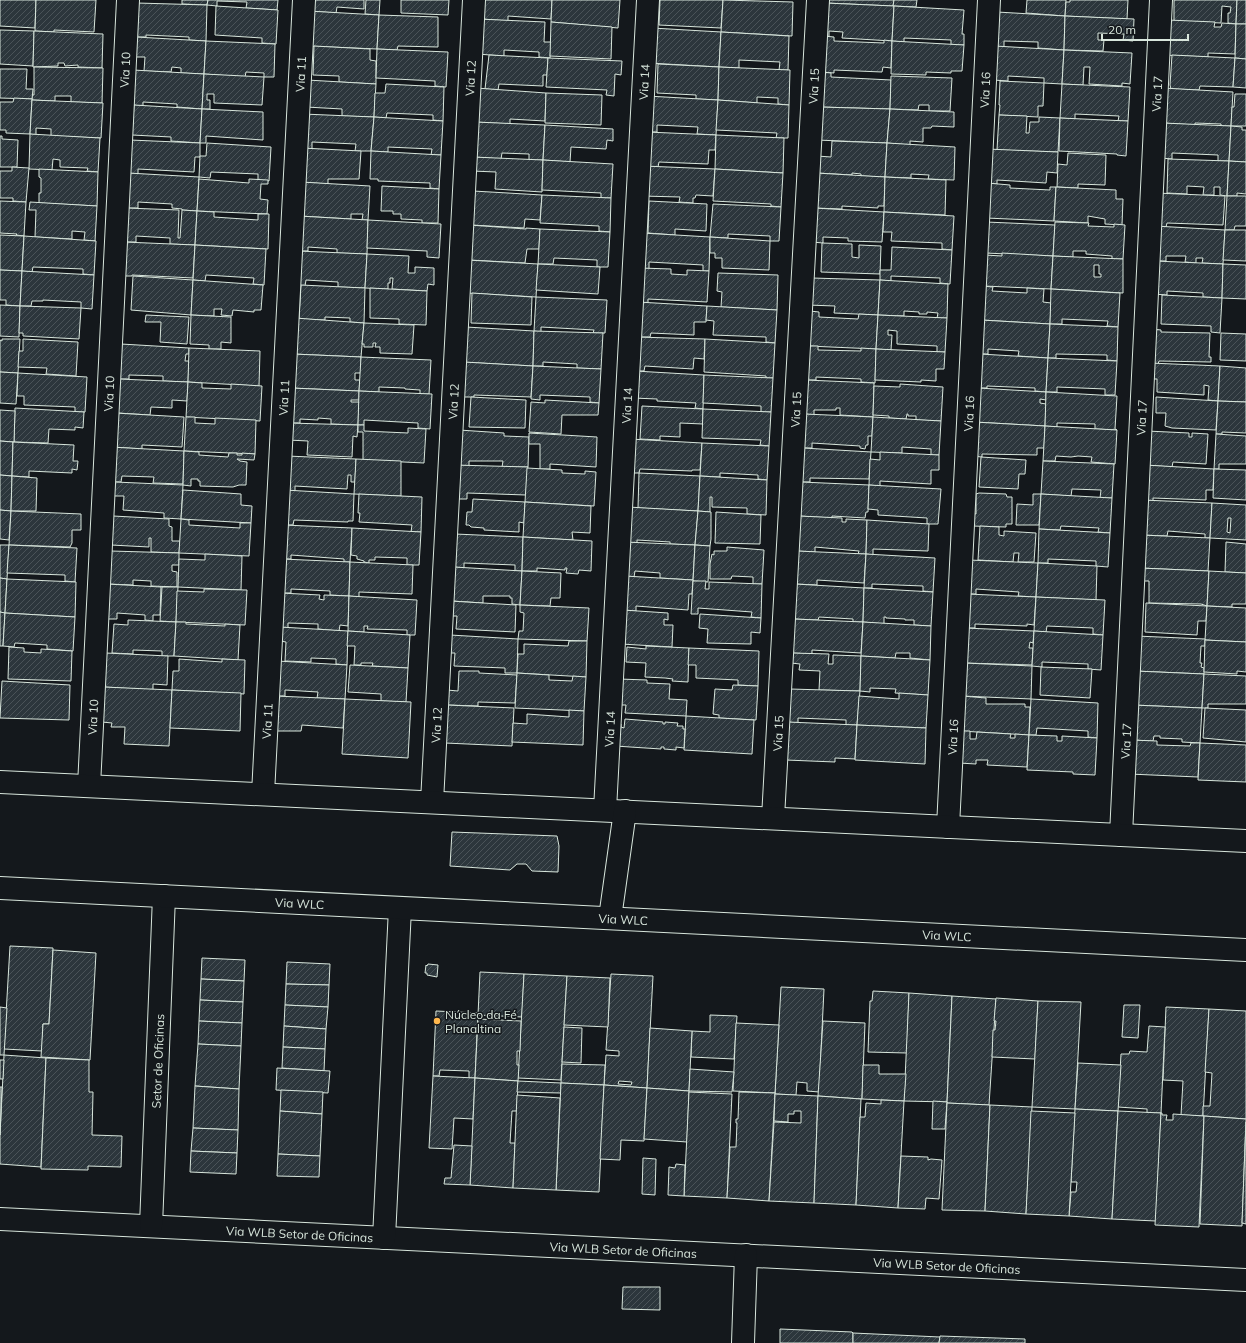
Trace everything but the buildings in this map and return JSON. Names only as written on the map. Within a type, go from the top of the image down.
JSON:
[{"type":"street","name":"Via 10","points":[[89,786],[128,0]]},
{"type":"street","name":"Via 11","points":[[263,794],[304,0]]},
{"type":"street","name":"Via 12","points":[[432,802],[474,0]]},
{"type":"street","name":"Via 14","points":[[610,918],[648,0]]},
{"type":"street","name":"Via 15","points":[[773,818],[818,0]]},
{"type":"street","name":"Via 16","points":[[948,826],[989,0]]},
{"type":"street","name":"Via 17","points":[[1121,835],[1161,0]]},
{"type":"street","points":[[0,782],[1246,841]]},
{"type":"street","name":"Via WLC","points":[[0,888],[1246,950]]},
{"type":"street","name":"Setor de Oficinas","points":[[151,1226],[164,896]]},
{"type":"street","points":[[384,1238],[400,908]]},
{"type":"street","name":"Via WLB Setor de Oficinas","points":[[0,1219],[1246,1280]]},
{"type":"street","points":[[743,1343],[746,1255]]},
{"type":"place","name":"Núcleo da Fé Planaltina","points":[[437,1021]]}]
